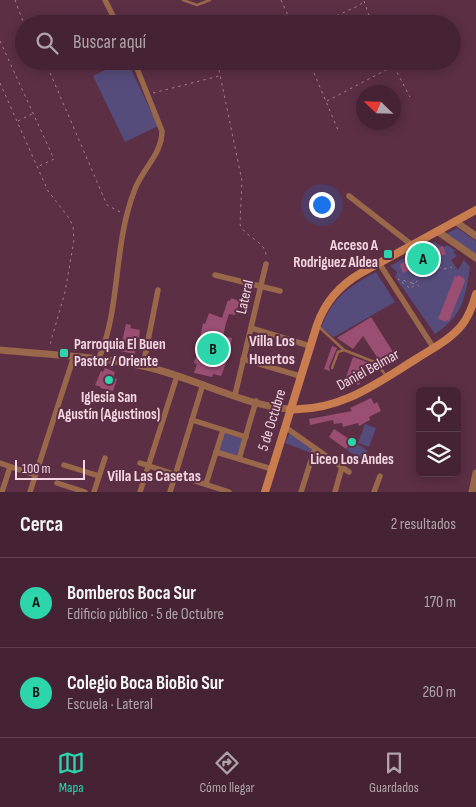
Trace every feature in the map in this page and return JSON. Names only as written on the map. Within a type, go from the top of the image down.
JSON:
[{"type":"main road","points":[[455,221],[476,210]]},
{"type":"main road","name":"5 de Octubre","points":[[265,492],[316,325],[334,294],[347,282],[455,221]]},
{"type":"main road","name":"Daniel Belmar","points":[[290,409],[305,410],[344,400],[386,377],[433,347],[462,325],[470,311],[476,294]]},
{"type":"main road","points":[[294,396],[298,404],[305,410]]},
{"type":"street","points":[[105,0],[113,15]]},
{"type":"street","points":[[99,358],[108,331],[119,245],[134,189],[162,141],[162,131],[138,70]]},
{"type":"street","points":[[349,196],[412,245]]},
{"type":"street","points":[[455,221],[476,236]]},
{"type":"street","points":[[437,231],[476,258]]},
{"type":"street","points":[[379,263],[433,347]]},
{"type":"street","name":"Lateral","points":[[235,395],[266,264]]},
{"type":"street","points":[[215,275],[280,292]]},
{"type":"street","points":[[143,366],[158,290]]},
{"type":"street","points":[[251,328],[310,346]]},
{"type":"street","name":"Daniel Belmar","points":[[0,350],[99,358],[143,366],[256,402],[290,409]]},
{"type":"street","points":[[30,492],[74,356]]},
{"type":"street","points":[[243,360],[300,376]]},
{"type":"street","points":[[140,492],[177,376]]},
{"type":"street","points":[[170,492],[203,384]]},
{"type":"street","points":[[239,460],[256,402]]},
{"type":"street","points":[[192,420],[246,437]]},
{"type":"street","points":[[285,427],[349,472]]},
{"type":"street","points":[[206,484],[223,430]]},
{"type":"street","points":[[301,492],[315,448]]},
{"type":"street","points":[[216,452],[272,469]]},
{"type":"street","points":[[94,492],[105,458]]},
{"type":"street","points":[[0,463],[35,475]]},
{"type":"street","points":[[140,463],[229,492]]},
{"type":"street","points":[[64,465],[99,476]]},
{"type":"street","points":[[2,492],[10,467]]},
{"type":"street","points":[[335,492],[342,467]]},
{"type":"street","points":[[472,492],[476,473]]},
{"type":"street","points":[[374,492],[380,476]]},
{"type":"street","points":[[57,483],[85,492]]},
{"type":"lane","points":[[183,0],[197,5],[210,0]]},
{"type":"lane","points":[[316,325],[344,350],[377,363],[386,377]]},
{"type":"lane","points":[[332,368],[338,352],[344,350]]},
{"type":"path","points":[[15,0],[21,15]]},
{"type":"path","points":[[281,0],[288,15]]},
{"type":"path","points":[[338,15],[360,5],[364,0]]},
{"type":"path","points":[[364,0],[369,15]]},
{"type":"path","points":[[0,41],[54,159],[37,166]]},
{"type":"path","points":[[49,70],[107,205],[127,214]]},
{"type":"path","points":[[221,70],[220,76],[242,181],[240,224],[242,229],[258,242],[267,254],[266,264]]},
{"type":"path","points":[[313,70],[338,130]]},
{"type":"path","points":[[327,101],[386,70]]},
{"type":"path","points":[[396,70],[410,97]]},
{"type":"path","points":[[148,95],[220,76]]},
{"type":"path","points":[[0,83],[48,191],[70,218],[74,226],[74,240],[65,292],[48,355]]},
{"type":"path","points":[[17,122],[33,114]]},
{"type":"path","points":[[419,286],[413,284],[398,279],[411,289],[413,284],[429,266],[436,265],[444,269],[452,267]]},
{"type":"shaded area","points":[[105,70],[131,70],[158,126],[125,142],[93,76]]},
{"type":"shaded area","points":[[457,228],[476,241],[476,256],[446,234]]},
{"type":"shaded area","points":[[434,242],[444,247],[447,245],[456,251],[453,252],[457,256],[451,260],[458,270],[464,260],[470,267],[464,297],[457,313],[452,320],[435,334],[395,277],[397,272],[390,266]]},
{"type":"shaded area","points":[[376,272],[395,302],[334,337],[321,328],[331,308],[342,294]]},
{"type":"shaded area","points":[[365,424],[376,428],[369,447],[358,443]]},
{"type":"shaded area","points":[[290,432],[312,448],[311,453],[285,443]]},
{"type":"shaded area","points":[[224,433],[243,439],[237,456],[218,451]]},
{"type":"shaded area","points":[[353,441],[368,451],[362,460],[347,450]]},
{"type":"building","points":[[443,246],[446,254],[403,273],[400,264]]},
{"type":"building","points":[[458,275],[464,278],[465,281],[449,321],[447,320],[446,322],[438,319],[455,276],[458,277]]},
{"type":"building","points":[[231,298],[240,301],[235,315],[229,314],[226,323],[223,336],[232,338],[229,355],[221,376],[213,374],[212,377],[194,373],[197,364],[194,363],[199,347],[205,349],[208,341],[200,338],[203,323],[205,324],[209,313],[222,318],[228,300],[230,301]]},
{"type":"building","points":[[371,317],[395,355],[381,363],[363,336],[353,349],[337,338]]},
{"type":"building","points":[[126,324],[131,325],[130,328],[140,330],[139,338],[136,338],[135,354],[120,351]]},
{"type":"building","points":[[332,346],[337,348],[329,367],[330,371],[324,369]]},
{"type":"building","points":[[353,357],[367,362],[359,385],[345,380]]},
{"type":"building","name":"Iglesia San Agustín (Agustinos)","points":[[105,368],[115,372],[113,378],[117,379],[113,391],[95,385],[101,371],[103,372]]},
{"type":"building","points":[[371,398],[374,404],[377,402],[381,411],[369,417],[370,420],[359,426],[358,423],[343,427],[342,423],[334,424],[333,420],[310,425],[309,419],[352,411],[350,408]]},
{"type":"building","points":[[334,429],[352,441],[346,449],[329,437]]},
{"type":"place","name":"Acceso A Rodriguez Aldea","points":[[388,254]]},
{"type":"place","name":"Bomberos Boca Sur","points":[[423,259]]},
{"type":"place","name":"Colegio Boca BioBio Sur","points":[[213,349]]},
{"type":"place","name":"Parroquia El Buen Pastor / Oriente","points":[[64,353]]},
{"type":"place","name":"Iglesia San Agustín (Agustinos)","points":[[109,380]]},
{"type":"place","name":"Liceo Los Andes","points":[[352,442]]},
{"type":"district","name":"Villa Los Huertos","points":[[272,350]]},
{"type":"district","name":"Villa Las Casetas","points":[[154,476]]}]
